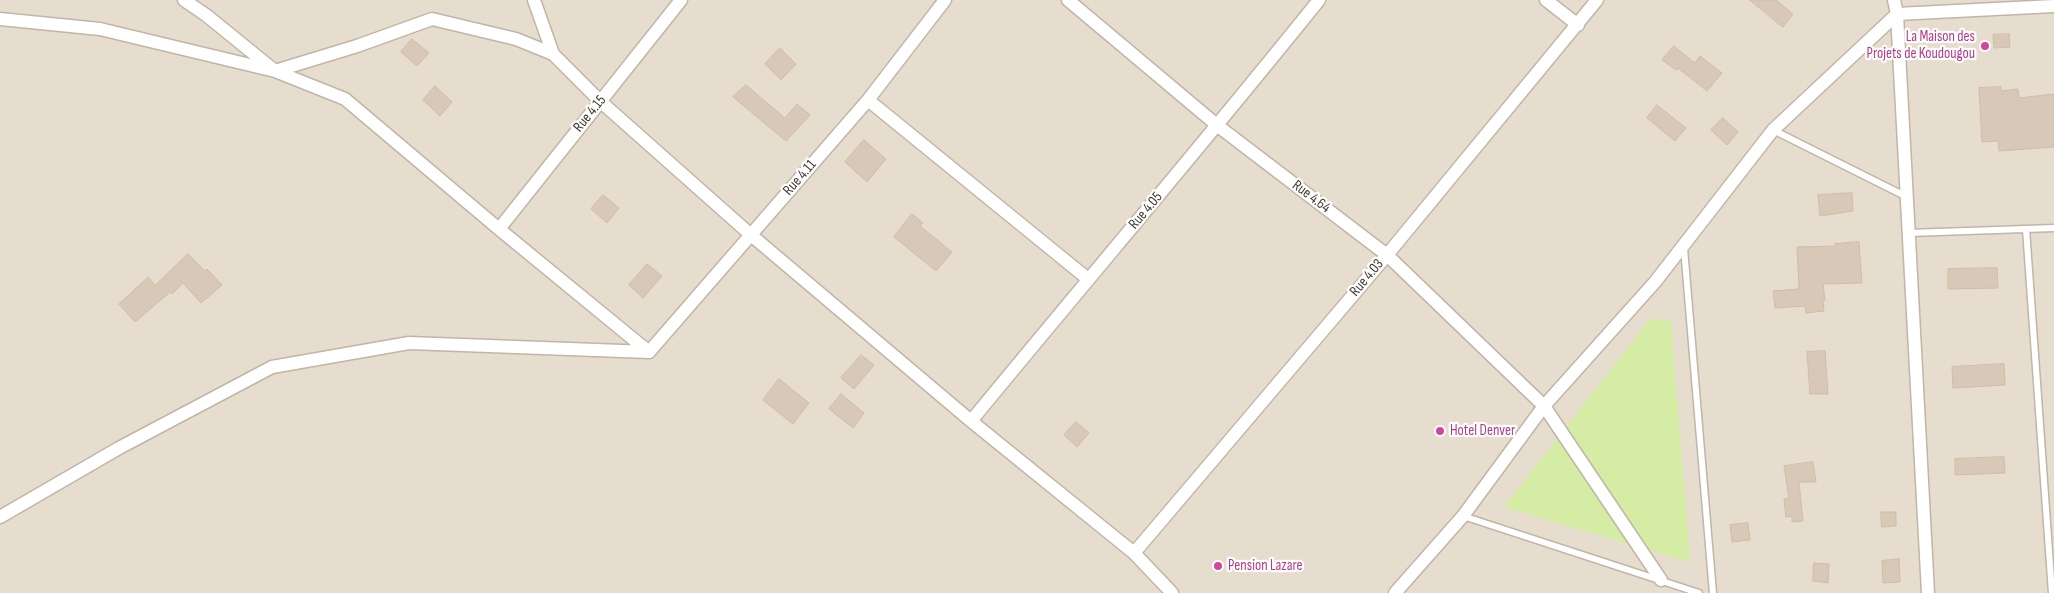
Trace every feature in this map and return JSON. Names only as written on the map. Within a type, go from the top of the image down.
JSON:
[{"type":"street","points":[[184,0],[206,15],[275,71]]},
{"type":"street","points":[[534,0],[553,54]]},
{"type":"street","name":"Rue 4.15","points":[[499,229],[681,0]]},
{"type":"street","name":"Rue 4.11","points":[[649,352],[868,100],[945,0]]},
{"type":"street","name":"Rue 4.64","points":[[1068,0],[1218,126],[1387,255],[1544,406],[1660,580]]},
{"type":"street","name":"Rue 4.05","points":[[971,421],[1218,126],[1319,0]]},
{"type":"street","points":[[1546,0],[1578,25]]},
{"type":"street","name":"Rue 4.03","points":[[1134,553],[1387,255],[1597,0]]},
{"type":"street","points":[[1894,0],[1897,14],[1928,593]]},
{"type":"street","points":[[1395,593],[1463,516],[1544,406],[1655,282],[1773,130],[1897,14],[2054,6]]},
{"type":"street","points":[[275,71],[357,46],[432,18],[516,39],[553,54],[600,101],[750,235],[971,421],[1134,553],[1172,593]]},
{"type":"street","points":[[0,19],[100,29],[275,71],[346,99],[499,229],[649,352]]},
{"type":"street","points":[[868,100],[1088,279]]},
{"type":"street","points":[[0,517],[119,448],[272,367],[409,343],[649,352]]},
{"type":"lane","points":[[1773,130],[1907,197]]},
{"type":"lane","points":[[1909,233],[2054,228]]},
{"type":"lane","points":[[2026,229],[2052,593]]},
{"type":"lane","points":[[1684,246],[1713,593]]},
{"type":"lane","points":[[1463,516],[1699,593]]},
{"type":"shaded area","points":[[0,0],[2054,0],[2054,593],[0,593]]},
{"type":"green space","points":[[1650,319],[1671,321],[1690,562],[1504,507]]},
{"type":"building","points":[[1750,0],[1776,0],[1793,14],[1783,27]]},
{"type":"building","points":[[2009,34],[2010,47],[1994,48],[1993,35]]},
{"type":"building","points":[[412,39],[429,53],[417,66],[401,52]]},
{"type":"building","points":[[1674,46],[1695,63],[1700,56],[1722,73],[1707,91],[1678,68],[1676,70],[1662,60]]},
{"type":"building","points":[[780,48],[796,64],[781,80],[765,64]]},
{"type":"building","points":[[746,85],[785,118],[797,104],[810,115],[786,141],[733,97]]},
{"type":"building","points":[[435,86],[452,102],[440,116],[423,100]]},
{"type":"building","points":[[2001,87],[2001,91],[2018,89],[2019,98],[2054,94],[2054,147],[1999,151],[1998,141],[1982,142],[1979,88]]},
{"type":"building","points":[[1657,105],[1686,128],[1675,141],[1647,118]]},
{"type":"building","points":[[1723,118],[1738,132],[1727,145],[1711,130]]},
{"type":"building","points":[[864,140],[886,159],[867,182],[845,162]]},
{"type":"building","points":[[1852,193],[1853,211],[1820,216],[1818,195]]},
{"type":"building","points":[[603,195],[619,208],[607,223],[591,209]]},
{"type":"building","points":[[912,214],[923,223],[920,226],[952,252],[936,271],[894,237]]},
{"type":"building","points":[[1859,242],[1862,283],[1823,284],[1824,311],[1806,313],[1805,306],[1775,308],[1773,291],[1799,289],[1797,247],[1836,246],[1835,244]]},
{"type":"building","points":[[188,254],[205,271],[207,269],[222,285],[201,303],[183,283],[172,294],[170,292],[135,322],[119,304],[148,277],[155,285]]},
{"type":"building","points":[[647,264],[662,276],[643,298],[629,285]]},
{"type":"building","points":[[1997,268],[1998,288],[1948,289],[1948,269]]},
{"type":"building","points":[[1825,351],[1828,394],[1810,394],[1807,352]]},
{"type":"building","points":[[861,355],[874,365],[854,389],[841,378]]},
{"type":"building","points":[[2004,364],[2005,385],[1953,388],[1952,367]]},
{"type":"building","points":[[779,379],[809,403],[793,424],[763,400]]},
{"type":"building","points":[[841,394],[864,413],[853,428],[829,409]]},
{"type":"building","points":[[1076,422],[1089,433],[1077,447],[1064,435]]},
{"type":"building","points":[[2004,457],[2005,473],[1955,475],[1955,459]]},
{"type":"building","points":[[1813,462],[1816,482],[1799,482],[1803,521],[1792,522],[1792,516],[1786,517],[1784,499],[1789,498],[1784,466]]},
{"type":"building","points":[[1881,512],[1896,512],[1896,526],[1882,527]]},
{"type":"building","points":[[1748,523],[1750,540],[1732,542],[1730,525]]},
{"type":"building","points":[[1899,559],[1900,582],[1883,583],[1882,561]]},
{"type":"building","points":[[1814,563],[1829,564],[1828,583],[1813,581]]},
{"type":"place","name":"La Maison des Projets de Koudougou","points":[[1985,46]]},
{"type":"place","name":"Hotel Denver","points":[[1440,431]]},
{"type":"place","name":"Pension Lazare","points":[[1218,566]]}]
